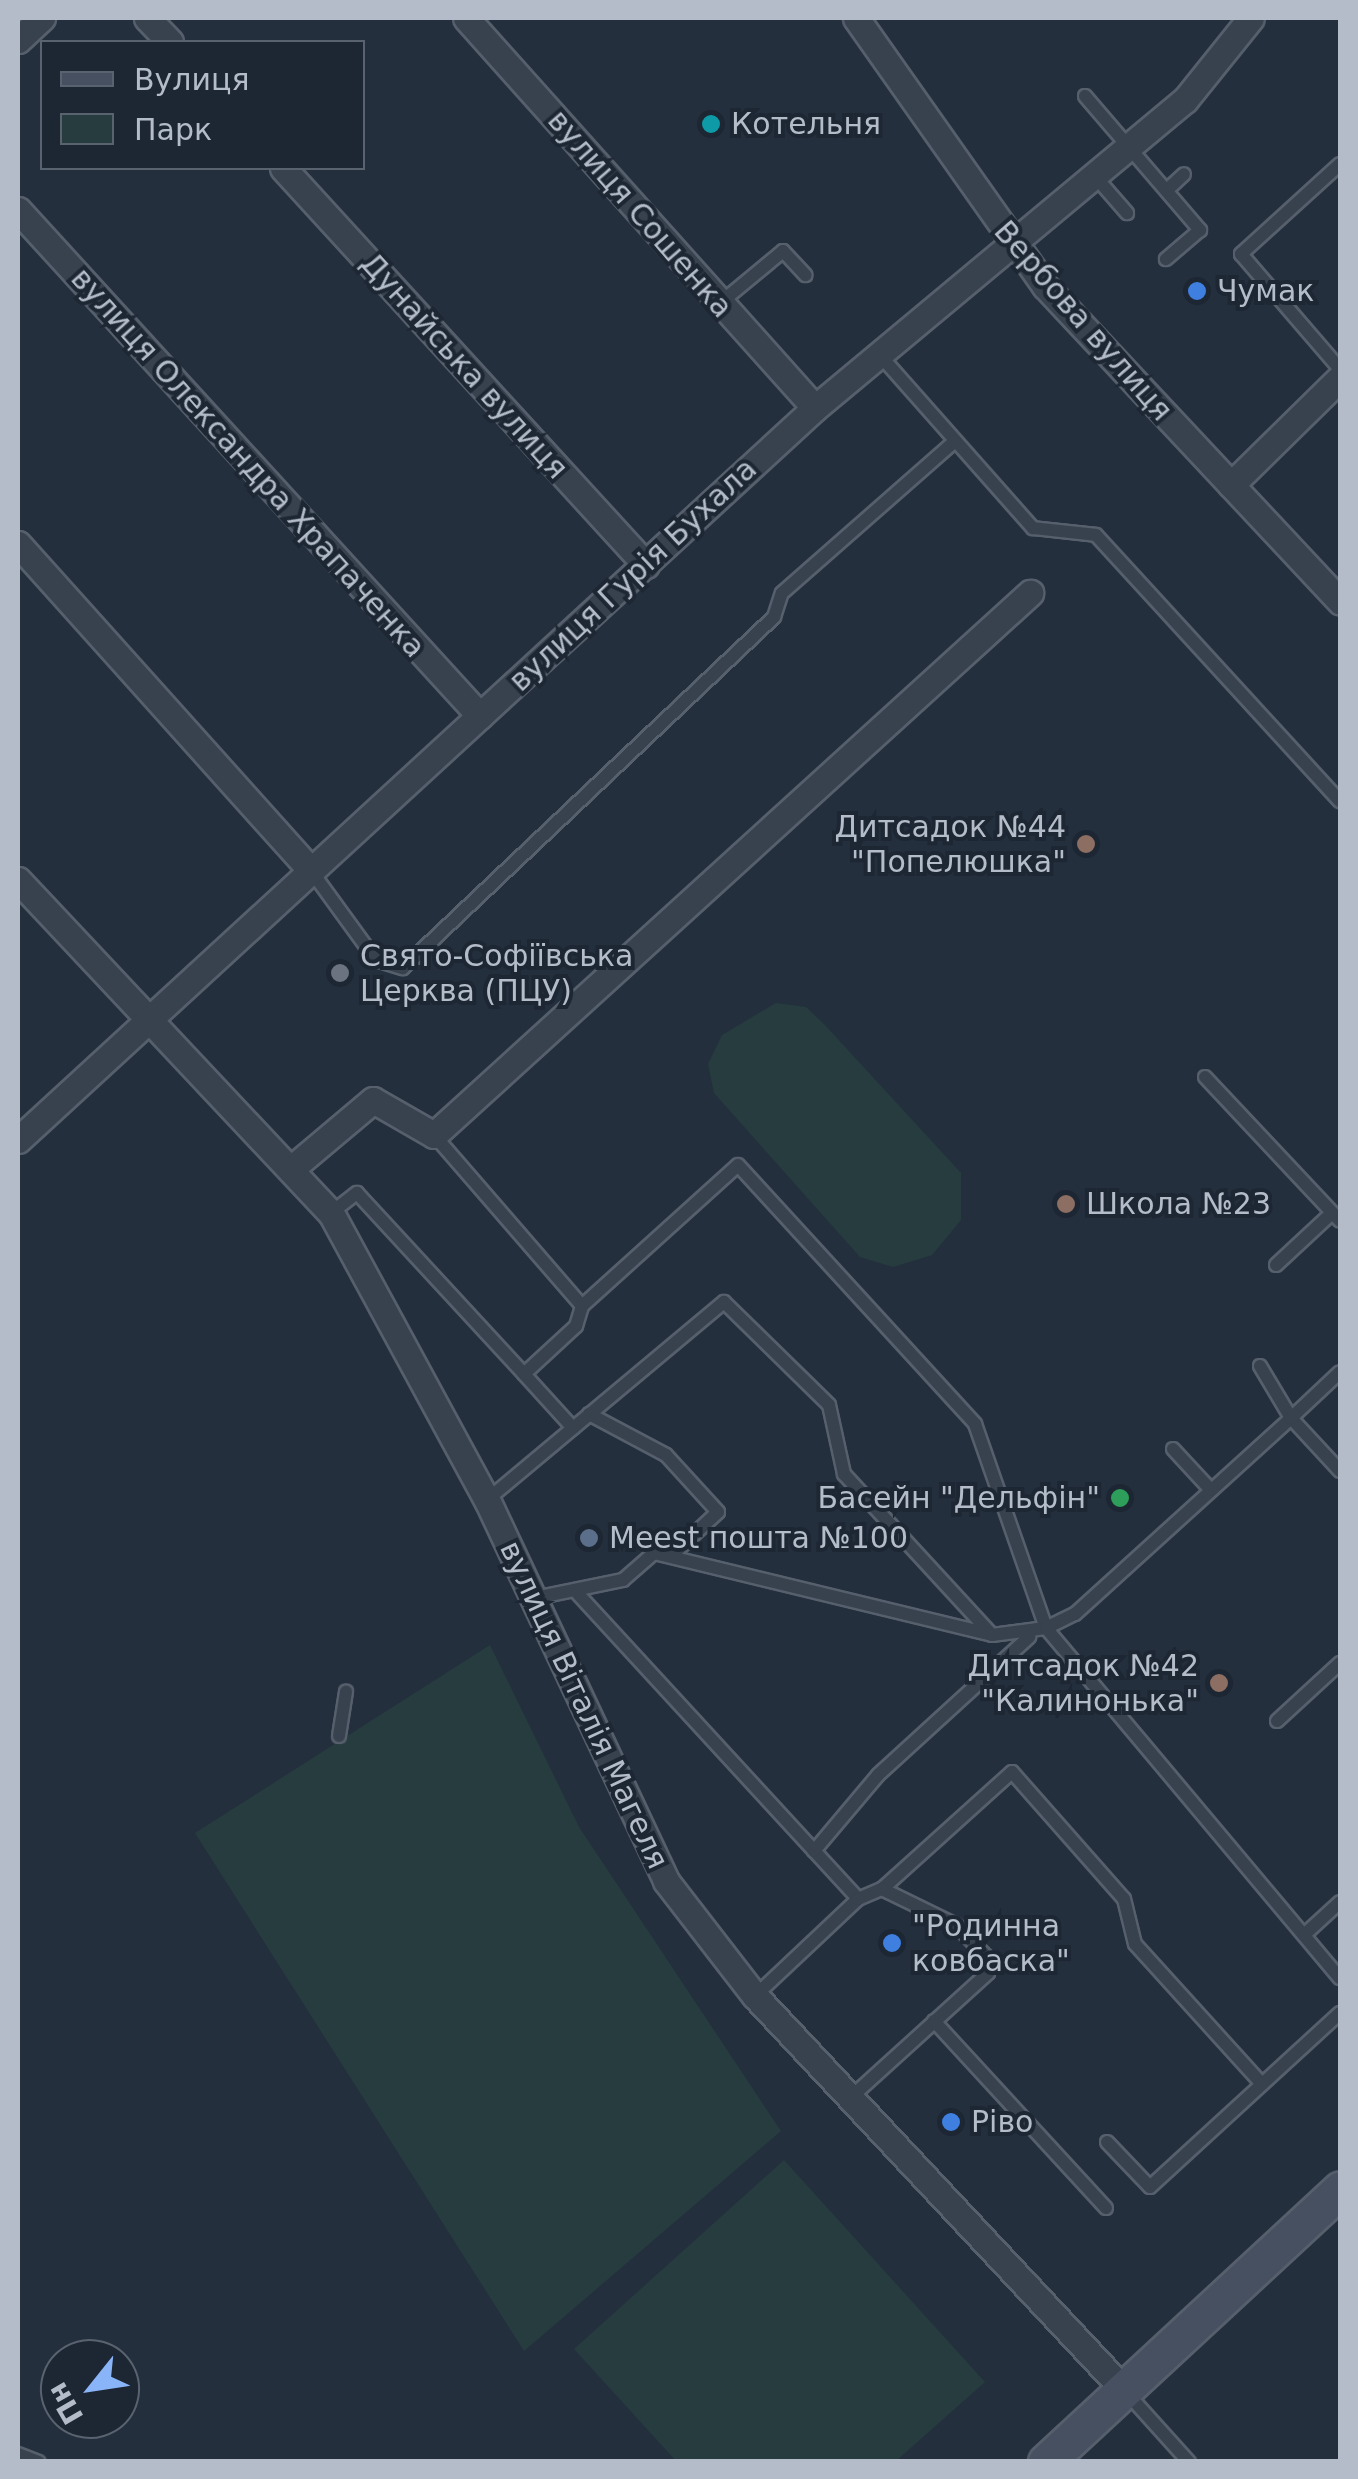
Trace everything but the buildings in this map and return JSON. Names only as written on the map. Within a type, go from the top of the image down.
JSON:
[{"type":"main road","points":[[1046,2462],[1340,2190]]},
{"type":"street","points":[[18,40],[42,18]]},
{"type":"street","points":[[147,18],[168,40]]},
{"type":"street","name":"вулиця Сошенка","points":[[466,18],[815,408]]},
{"type":"street","name":"Вербова вулиця","points":[[856,18],[1008,240],[1340,600]]},
{"type":"street","name":"вулиця Гурія Бухала","points":[[18,1140],[815,408],[1008,240],[1185,100],[1245,20]]},
{"type":"street","name":"Дунайська вулиця","points":[[286,170],[646,565]]},
{"type":"street","name":"вулиця Олександра Храпаченка","points":[[18,210],[480,716]]},
{"type":"street","points":[[1231,485],[1340,378]]},
{"type":"street","points":[[18,544],[312,872]]},
{"type":"street","points":[[290,1169],[373,1100],[434,1135],[1030,593]]},
{"type":"street","name":"вулиця Віталія Магеля","points":[[18,880],[331,1213],[488,1500],[536,1598],[632,1824],[755,1996],[1123,2389]]},
{"type":"lane","points":[[1085,96],[1200,230],[1166,260]]},
{"type":"lane","points":[[1340,164],[1241,254],[1340,369]]},
{"type":"lane","points":[[1094,174],[1127,213]]},
{"type":"lane","points":[[1166,190],[1184,174]]},
{"type":"lane","points":[[719,304],[782,251],[804,275]]},
{"type":"lane","points":[[878,353],[1033,528],[1096,536],[1340,802]]},
{"type":"lane","points":[[312,872],[329,908],[376,960],[403,968],[774,616],[782,593],[954,440]]},
{"type":"lane","points":[[1205,1077],[1336,1217],[1276,1265]]},
{"type":"lane","points":[[434,1135],[582,1306]]},
{"type":"lane","points":[[524,1374],[576,1326],[582,1306],[738,1165],[975,1424],[1046,1628],[1340,1978]]},
{"type":"lane","points":[[331,1213],[357,1193],[573,1428]]},
{"type":"lane","points":[[488,1500],[724,1302],[829,1405],[844,1474],[992,1635]]},
{"type":"lane","points":[[1260,1366],[1291,1418],[1340,1472]]},
{"type":"lane","points":[[814,1852],[878,1776],[1029,1637],[1075,1614],[1340,1372]]},
{"type":"lane","points":[[536,1598],[578,1594],[624,1580],[654,1553],[674,1553],[718,1512],[666,1455],[589,1414]]},
{"type":"lane","points":[[1172,1449],[1211,1490]]},
{"type":"lane","points":[[654,1553],[992,1635],[1029,1637]]},
{"type":"lane","points":[[578,1594],[858,1900]]},
{"type":"lane","points":[[1277,1721],[1340,1663]]},
{"type":"lane","points":[[339,1736],[346,1692]]},
{"type":"lane","points":[[755,1996],[858,1900],[882,1890],[1012,1772],[1124,1899],[1135,1944],[1262,2084]]},
{"type":"lane","points":[[850,2098],[988,1972],[986,1956],[956,1925],[882,1890]]},
{"type":"lane","points":[[1304,1936],[1340,1902]]},
{"type":"lane","points":[[1107,2142],[1150,2186],[1340,2014]]},
{"type":"lane","points":[[934,2021],[1106,2208]]},
{"type":"lane","points":[[1123,2389],[1188,2462]]},
{"type":"lane","points":[[18,2454],[39,2462]]},
{"type":"green space","points":[[776,1003],[806,1007],[961,1173],[961,1220],[932,1255],[893,1267],[860,1257],[714,1093],[708,1064],[722,1035]]},
{"type":"green space","points":[[490,1645],[579,1827],[781,2131],[524,2351],[195,1833]]},
{"type":"green space","points":[[784,2160],[985,2382],[896,2461],[676,2461],[574,2349]]},
{"type":"place","name":"Котельня","points":[[711,124]]},
{"type":"place","name":"Чумак","points":[[1197,291]]},
{"type":"place","name":"Дитсадок №44 \"Попелюшка\"","points":[[1086,844]]},
{"type":"place","name":"Свято-Софіївська Церква (ПЦУ)","points":[[340,973]]},
{"type":"place","name":"Школа №23","points":[[1066,1204]]},
{"type":"place","name":"Басейн \"Дельфін\"","points":[[1120,1498]]},
{"type":"place","name":"Meest пошта №100","points":[[589,1538]]},
{"type":"place","name":"Дитсадок №42 \"Калинонька\"","points":[[1219,1683]]},
{"type":"place","name":"\"Родинна ковбаска\"","points":[[892,1943]]},
{"type":"place","name":"Ріво","points":[[951,2122]]}]
